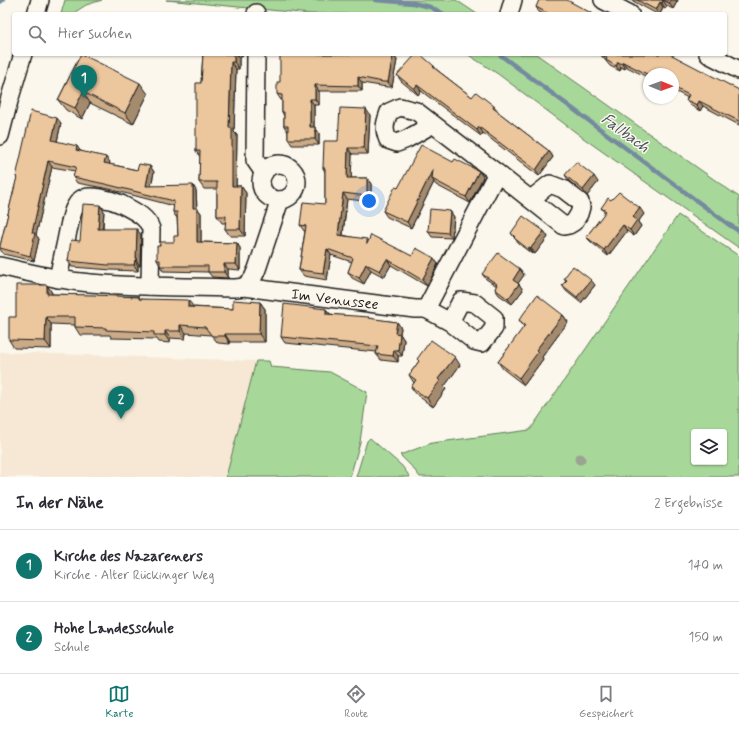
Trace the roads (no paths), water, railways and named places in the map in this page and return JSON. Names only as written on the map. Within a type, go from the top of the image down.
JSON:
[{"type":"street","points":[[37,12],[40,0]]},
{"type":"street","points":[[510,12],[514,0]]},
{"type":"street","points":[[603,0],[626,12]]},
{"type":"street","points":[[0,136],[22,56]]},
{"type":"street","points":[[256,56],[255,160],[264,173]]},
{"type":"street","points":[[712,56],[739,70]]},
{"type":"street","points":[[433,124],[531,199]]},
{"type":"street","points":[[274,164],[282,164],[292,169],[296,178],[295,188],[292,195],[280,200],[267,195],[262,186],[262,176],[269,167],[274,164]]},
{"type":"street","points":[[426,309],[497,173]]},
{"type":"street","points":[[58,279],[75,207],[81,199],[88,196],[98,197],[118,203],[147,220],[151,229],[150,286]]},
{"type":"street","points":[[244,287],[252,280],[257,269],[280,200]]},
{"type":"street","name":"Im Venussee","points":[[0,266],[58,279],[81,282],[150,286],[244,287],[415,309],[426,309],[450,322]]},
{"type":"waterway","name":"Fallbach","points":[[375,0],[413,3],[430,7],[440,12]]},
{"type":"waterway","name":"Fallbach","points":[[502,56],[739,231]]},
{"type":"place","name":"Kirche des Nazareners","points":[[84,98]]},
{"type":"place","name":"Hohe Landesschule","points":[[121,419]]}]
